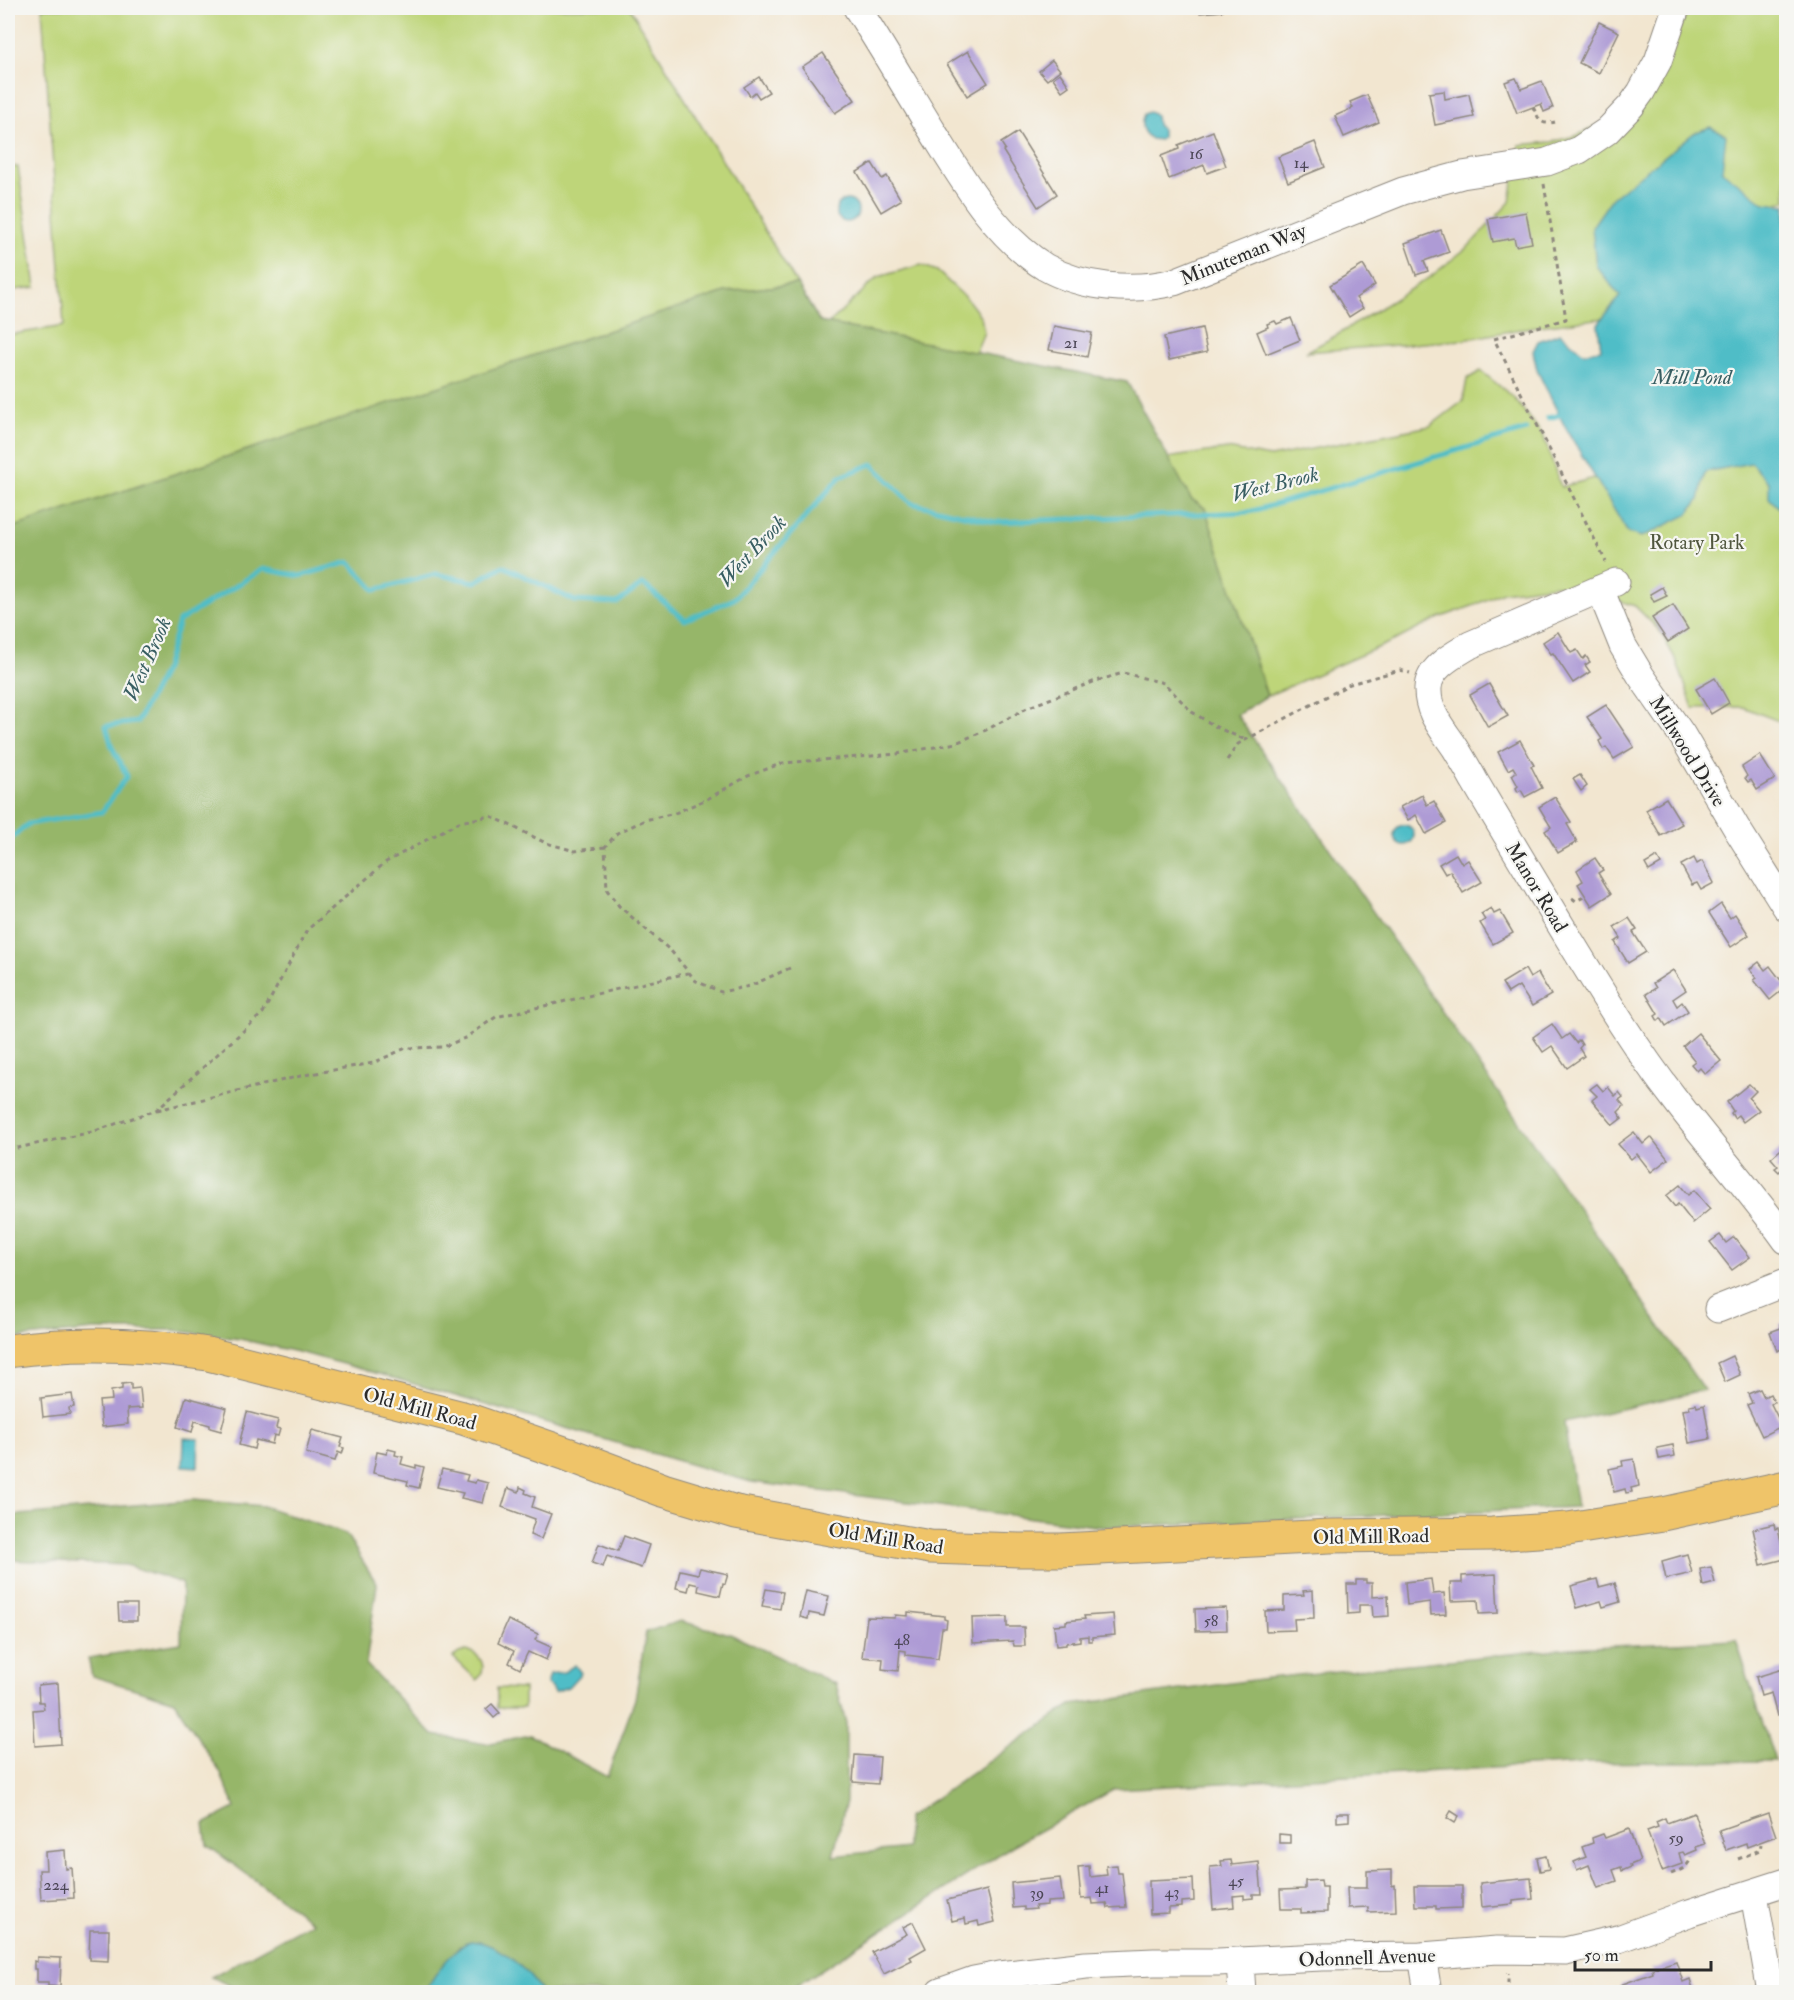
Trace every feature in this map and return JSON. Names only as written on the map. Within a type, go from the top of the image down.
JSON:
[{"type":"main road","name":"Old Mill Road","points":[[8,1351],[54,1347],[140,1346],[208,1354],[463,1418],[711,1505],[770,1519],[940,1548],[1061,1550],[1340,1536],[1530,1532],[1612,1523],[1786,1487]]},
{"type":"street","name":"Minuteman Way","points":[[856,8],[960,175],[986,212],[1016,244],[1044,266],[1072,278],[1098,284],[1136,288],[1154,287],[1174,282],[1403,191],[1462,175],[1540,163],[1579,150],[1594,142],[1631,106],[1657,64],[1676,8]]},
{"type":"street","points":[[1429,678],[1435,670],[1470,645],[1608,586]]},
{"type":"street","name":"Millwood Drive","points":[[1608,586],[1623,646],[1682,735],[1786,907]]},
{"type":"street","name":"Manor Road","points":[[1429,678],[1429,703],[1435,719],[1456,749],[1507,838],[1602,992],[1673,1098],[1762,1206],[1786,1240]]},
{"type":"street","points":[[1718,1309],[1786,1282]]},
{"type":"street","name":"Odonnell Avenue","points":[[940,1992],[974,1980],[1026,1971],[1120,1963],[1240,1962],[1422,1956],[1497,1950],[1542,1952],[1582,1948],[1618,1940],[1786,1882]]},
{"type":"street","points":[[1754,1894],[1772,1992]]},
{"type":"street","points":[[1422,1956],[1428,1992]]},
{"type":"street","points":[[1240,1962],[1242,1992]]},
{"type":"path","points":[[1533,107],[1539,122],[1544,124],[1555,122]]},
{"type":"path","points":[[1540,163],[1566,319],[1494,339],[1608,586]]},
{"type":"path","points":[[1227,760],[1238,744],[1350,684],[1400,670],[1429,678]]},
{"type":"path","points":[[156,1110],[263,1013],[307,930],[386,862],[459,822],[491,816],[546,843],[575,851],[605,847],[617,833],[645,820],[675,813],[707,799],[748,776],[783,763],[897,754],[956,743],[1029,707],[1123,673],[1164,683],[1192,712],[1218,728],[1246,740]]},
{"type":"path","points":[[605,847],[607,890],[619,906],[670,951],[696,981],[721,992],[750,986],[790,968]]},
{"type":"path","points":[[1569,892],[1576,901],[1586,896]]},
{"type":"path","points":[[8,1150],[92,1132],[156,1110],[305,1075],[372,1064],[406,1048],[443,1047],[465,1038],[496,1017],[688,973]]},
{"type":"path","points":[[1738,1859],[1760,1850],[1761,1844]]},
{"type":"path","points":[[1671,1874],[1684,1869],[1691,1857]]},
{"type":"path","points":[[1508,1992],[1509,1972]]},
{"type":"green space","name":"Rotary Park","points":[[42,8],[630,8],[797,284],[725,292],[791,359],[878,277],[921,265],[937,271],[968,300],[981,317],[984,332],[972,361],[1134,463],[1227,449],[1270,457],[1430,426],[1463,401],[1467,379],[1481,371],[1513,397],[1543,435],[1561,487],[1679,455],[1786,442],[1786,724],[1743,707],[1693,708],[1677,662],[1660,631],[1635,606],[1586,590],[1557,585],[1503,592],[1439,618],[1400,638],[1267,696],[1243,622],[8,753],[8,335],[64,326]]},
{"type":"green space","name":"Mill Pond","points":[[1691,8],[1786,8],[1786,201],[1642,236],[1623,325],[1604,318],[1531,327],[1463,340],[1306,352],[1430,277],[1469,246],[1510,202],[1519,145],[1552,142],[1578,135],[1602,123],[1651,78]]},
{"type":"green space","points":[[8,166],[18,167],[36,287],[8,291]]},
{"type":"green space","points":[[797,284],[820,322],[1127,382],[1191,499],[1205,508],[1267,696],[1237,715],[1704,1390],[1564,1422],[1577,1507],[1103,1527],[751,1482],[383,1375],[240,1339],[173,1330],[94,1330],[8,1339],[8,529],[725,292]]},
{"type":"green space","points":[[193,1500],[263,1506],[346,1534],[377,1584],[366,1664],[433,1735],[486,1744],[530,1735],[607,1777],[635,1699],[646,1632],[680,1621],[730,1634],[836,1684],[846,1723],[846,1801],[833,1856],[907,1848],[907,1818],[1071,1705],[1268,1678],[1571,1648],[1736,1640],[1775,1761],[1584,1763],[1115,1789],[1012,1846],[787,1992],[542,1992],[532,1979],[496,1948],[460,1946],[438,1971],[425,1992],[244,1992],[211,1977],[312,1922],[207,1845],[204,1824],[235,1808],[220,1772],[174,1701],[92,1676],[88,1658],[181,1643],[182,1583],[126,1565],[8,1560],[8,1516]]},
{"type":"green space","points":[[466,1651],[476,1655],[482,1662],[481,1675],[477,1680],[453,1657]]},
{"type":"green space","points":[[497,1688],[524,1689],[524,1708],[497,1708]]},
{"type":"water","points":[[1149,112],[1156,115],[1157,125],[1162,129],[1160,140],[1151,139],[1144,131],[1142,125],[1144,114]]},
{"type":"water","name":"Mill Pond","points":[[1710,127],[1726,135],[1722,171],[1764,203],[1786,205],[1786,515],[1769,498],[1769,483],[1751,463],[1705,472],[1699,500],[1687,515],[1642,537],[1628,533],[1565,427],[1537,370],[1533,351],[1538,341],[1560,333],[1584,353],[1601,349],[1598,324],[1620,296],[1596,266],[1592,227],[1612,198],[1694,133]]},
{"type":"water","points":[[847,200],[855,203],[858,211],[855,219],[847,222],[839,219],[836,211],[839,203]]},
{"type":"water","points":[[1404,825],[1411,828],[1414,835],[1411,842],[1404,845],[1397,842],[1394,835],[1397,828]]},
{"type":"water","points":[[184,1438],[199,1439],[198,1467],[183,1466]]},
{"type":"water","points":[[575,1665],[581,1673],[568,1687],[554,1692],[547,1684],[550,1674],[564,1672]]},
{"type":"water","points":[[470,1941],[491,1946],[502,1952],[520,1966],[542,1992],[425,1992],[444,1963]]},
{"type":"building","points":[[1199,8],[1222,8],[1223,11],[1200,13]]},
{"type":"building","points":[[1599,22],[1619,32],[1599,73],[1579,63]]},
{"type":"building","points":[[968,51],[988,83],[967,96],[947,64]]},
{"type":"building","points":[[823,53],[855,100],[835,113],[802,67]]},
{"type":"building","points":[[1052,60],[1060,70],[1047,80],[1039,71]]},
{"type":"building","points":[[1060,73],[1069,86],[1062,91],[1053,78]]},
{"type":"building","points":[[759,77],[769,92],[759,98],[755,92],[750,96],[744,87]]},
{"type":"building","points":[[1516,78],[1521,89],[1542,81],[1553,108],[1544,112],[1541,104],[1517,113],[1505,82]]},
{"type":"building","points":[[1444,91],[1445,99],[1469,94],[1474,117],[1435,125],[1429,93]]},
{"type":"building","points":[[1367,95],[1379,122],[1344,137],[1335,116],[1353,108],[1350,102]]},
{"type":"building","points":[[1213,131],[1226,166],[1207,173],[1204,165],[1169,179],[1161,156],[1179,149],[1178,145]]},
{"type":"building","points":[[1018,132],[1057,194],[1038,207],[1003,151],[1005,149],[1001,143]]},
{"type":"building","points":[[1315,142],[1325,167],[1288,182],[1278,157]]},
{"type":"building","points":[[872,163],[882,179],[887,176],[901,200],[881,212],[857,172]]},
{"type":"building","points":[[1526,212],[1532,243],[1516,246],[1514,238],[1493,242],[1488,219]]},
{"type":"building","points":[[1441,230],[1449,252],[1424,261],[1428,271],[1416,275],[1405,243]]},
{"type":"building","points":[[1363,265],[1375,285],[1356,298],[1363,308],[1349,317],[1330,285]]},
{"type":"building","points":[[1291,318],[1300,340],[1266,354],[1257,332],[1268,327],[1267,324],[1275,321],[1277,324]]},
{"type":"building","points":[[1054,326],[1092,333],[1087,357],[1049,350]]},
{"type":"building","points":[[1202,328],[1207,352],[1169,360],[1164,337]]},
{"type":"building","points":[[1662,587],[1667,596],[1654,602],[1650,594]]},
{"type":"building","points":[[1673,605],[1688,629],[1668,642],[1652,618]]},
{"type":"building","points":[[1558,632],[1571,653],[1577,650],[1583,659],[1586,656],[1590,662],[1585,665],[1590,672],[1573,683],[1543,642]]},
{"type":"building","points":[[1715,678],[1729,703],[1711,714],[1696,689]]},
{"type":"building","points":[[1489,684],[1508,716],[1488,727],[1470,695]]},
{"type":"building","points":[[1606,705],[1634,747],[1614,759],[1606,747],[1603,749],[1599,741],[1602,739],[1587,717]]},
{"type":"building","points":[[1520,740],[1534,765],[1531,766],[1542,788],[1525,797],[1521,790],[1518,792],[1516,788],[1518,786],[1512,775],[1516,772],[1513,767],[1508,770],[1498,752]]},
{"type":"building","points":[[1760,755],[1775,779],[1757,790],[1751,780],[1748,782],[1745,778],[1747,776],[1742,767]]},
{"type":"building","points":[[1580,775],[1587,786],[1581,791],[1573,779]]},
{"type":"building","points":[[1422,795],[1427,805],[1434,801],[1446,823],[1426,834],[1416,815],[1408,820],[1400,807]]},
{"type":"building","points":[[1555,797],[1571,822],[1567,824],[1577,842],[1558,853],[1545,831],[1551,827],[1539,807]]},
{"type":"building","points":[[1666,798],[1682,824],[1661,836],[1646,810]]},
{"type":"building","points":[[1456,854],[1462,864],[1468,860],[1482,882],[1463,893],[1450,871],[1445,874],[1439,864]]},
{"type":"building","points":[[1657,857],[1661,864],[1649,871],[1645,864]]},
{"type":"building","points":[[1595,858],[1603,870],[1598,873],[1611,894],[1592,906],[1578,884],[1583,881],[1577,870]]},
{"type":"building","points":[[1694,858],[1697,864],[1702,861],[1714,883],[1701,890],[1697,883],[1692,885],[1681,865]]},
{"type":"building","points":[[1721,904],[1730,918],[1735,914],[1749,935],[1731,947],[1709,913]]},
{"type":"building","points":[[1491,908],[1494,914],[1500,911],[1513,933],[1493,944],[1480,923],[1485,920],[1481,914]]},
{"type":"building","points":[[1629,918],[1637,930],[1633,932],[1646,952],[1628,963],[1615,942],[1621,938],[1614,927]]},
{"type":"building","points":[[1759,962],[1765,970],[1770,966],[1786,987],[1770,1000],[1754,980],[1757,978],[1750,969]]},
{"type":"building","points":[[1525,969],[1530,978],[1538,973],[1551,995],[1532,1006],[1519,986],[1508,993],[1502,983]]},
{"type":"building","points":[[1673,970],[1686,990],[1673,999],[1677,1006],[1682,1002],[1688,1011],[1666,1026],[1661,1018],[1658,1021],[1655,1016],[1658,1014],[1646,994],[1656,988],[1653,983]]},
{"type":"building","points":[[1552,1024],[1562,1039],[1569,1034],[1576,1043],[1579,1040],[1582,1045],[1579,1048],[1584,1056],[1567,1068],[1552,1046],[1543,1052],[1533,1037]]},
{"type":"building","points":[[1698,1033],[1721,1061],[1705,1074],[1700,1068],[1697,1071],[1691,1064],[1695,1061],[1683,1046]]},
{"type":"building","points":[[1597,1084],[1603,1091],[1608,1087],[1615,1096],[1619,1092],[1623,1097],[1619,1100],[1624,1106],[1618,1112],[1622,1118],[1613,1125],[1592,1100],[1597,1096],[1590,1089]]},
{"type":"building","points":[[1749,1084],[1756,1091],[1749,1098],[1759,1110],[1743,1122],[1738,1115],[1734,1118],[1731,1113],[1733,1111],[1727,1102]]},
{"type":"building","points":[[1634,1132],[1643,1144],[1651,1137],[1668,1159],[1651,1172],[1637,1154],[1631,1159],[1618,1144]]},
{"type":"building","points":[[1786,1145],[1786,1177],[1781,1170],[1779,1172],[1775,1168],[1778,1166],[1771,1158]]},
{"type":"building","points":[[1680,1185],[1688,1195],[1694,1190],[1710,1209],[1693,1223],[1678,1204],[1675,1207],[1666,1196]]},
{"type":"building","points":[[1720,1235],[1726,1243],[1734,1237],[1750,1257],[1732,1270],[1710,1242]]},
{"type":"building","points":[[1784,1323],[1786,1347],[1777,1351],[1770,1332],[1781,1328],[1780,1324]]},
{"type":"building","points":[[1732,1356],[1740,1375],[1725,1382],[1717,1363]]},
{"type":"building","points":[[131,1383],[131,1389],[140,1388],[142,1408],[127,1409],[128,1424],[102,1427],[99,1401],[112,1400],[111,1391],[122,1389],[122,1384]]},
{"type":"building","points":[[1760,1389],[1764,1397],[1770,1394],[1774,1402],[1771,1404],[1782,1426],[1762,1436],[1747,1405],[1752,1403],[1748,1394]]},
{"type":"building","points":[[72,1394],[74,1407],[69,1408],[70,1414],[43,1417],[41,1398]]},
{"type":"building","points":[[186,1397],[227,1408],[221,1431],[195,1421],[192,1432],[177,1427]]},
{"type":"building","points":[[1696,1404],[1697,1407],[1704,1405],[1710,1439],[1689,1443],[1683,1410],[1690,1409],[1689,1405]]},
{"type":"building","points":[[247,1412],[278,1420],[276,1428],[280,1429],[278,1436],[274,1435],[272,1444],[256,1440],[254,1449],[239,1445]]},
{"type":"building","points":[[312,1430],[343,1438],[340,1447],[344,1448],[342,1454],[338,1452],[335,1461],[306,1453]]},
{"type":"building","points":[[1673,1445],[1675,1456],[1659,1459],[1657,1448]]},
{"type":"building","points":[[388,1449],[396,1451],[395,1455],[403,1457],[401,1464],[416,1468],[416,1465],[424,1467],[419,1488],[407,1485],[408,1481],[373,1473],[377,1452],[387,1454]]},
{"type":"building","points":[[1634,1459],[1639,1486],[1631,1488],[1632,1492],[1626,1493],[1625,1489],[1614,1492],[1609,1469],[1623,1466],[1622,1461]]},
{"type":"building","points":[[442,1469],[468,1475],[466,1481],[475,1483],[476,1480],[488,1483],[483,1503],[461,1498],[463,1493],[437,1487]]},
{"type":"building","points":[[520,1487],[526,1490],[525,1493],[535,1497],[532,1507],[551,1514],[541,1539],[530,1535],[535,1519],[502,1507],[508,1488],[519,1492]]},
{"type":"building","points":[[1774,1524],[1775,1529],[1778,1528],[1785,1559],[1761,1565],[1753,1529]]},
{"type":"building","points":[[624,1536],[649,1545],[641,1568],[607,1556],[603,1567],[592,1563],[599,1544],[618,1551]]},
{"type":"building","points":[[1687,1554],[1692,1573],[1666,1579],[1662,1561]]},
{"type":"building","points":[[1711,1567],[1715,1583],[1703,1586],[1700,1569]]},
{"type":"building","points":[[700,1568],[728,1574],[720,1596],[698,1591],[699,1585],[690,1583],[688,1591],[676,1588],[680,1570],[698,1574]]},
{"type":"building","points":[[1496,1574],[1498,1613],[1479,1614],[1478,1600],[1451,1601],[1450,1583],[1462,1583],[1462,1576]]},
{"type":"building","points":[[1431,1579],[1433,1594],[1444,1593],[1446,1614],[1431,1615],[1430,1602],[1407,1605],[1405,1582]]},
{"type":"building","points":[[1597,1579],[1599,1587],[1615,1583],[1620,1602],[1603,1607],[1601,1601],[1577,1608],[1571,1586]]},
{"type":"building","points":[[1356,1580],[1366,1580],[1366,1583],[1372,1583],[1372,1597],[1388,1596],[1389,1616],[1373,1617],[1372,1605],[1359,1605],[1359,1613],[1348,1614],[1347,1584],[1356,1584]]},
{"type":"building","points":[[766,1589],[783,1592],[780,1609],[762,1606]]},
{"type":"building","points":[[1313,1590],[1314,1618],[1294,1619],[1295,1630],[1266,1631],[1265,1611],[1284,1610],[1284,1596],[1304,1595],[1303,1591]]},
{"type":"building","points":[[806,1591],[829,1596],[824,1616],[809,1613],[808,1619],[800,1617]]},
{"type":"building","points":[[118,1604],[137,1604],[137,1621],[119,1621]]},
{"type":"building","points":[[1226,1608],[1227,1630],[1196,1631],[1195,1609]]},
{"type":"building","points":[[908,1612],[944,1616],[947,1620],[946,1628],[942,1628],[938,1659],[906,1655],[906,1651],[900,1650],[898,1671],[882,1669],[883,1659],[862,1657],[867,1617],[895,1618],[895,1615],[908,1616]]},
{"type":"building","points":[[1113,1614],[1115,1635],[1092,1637],[1092,1641],[1088,1641],[1088,1636],[1080,1637],[1080,1641],[1056,1646],[1054,1625],[1085,1619],[1084,1616]]},
{"type":"building","points":[[1007,1617],[1007,1627],[1024,1627],[1025,1646],[1014,1646],[1013,1641],[973,1643],[972,1618]]},
{"type":"building","points":[[508,1620],[538,1634],[535,1640],[551,1647],[546,1660],[528,1652],[520,1669],[509,1663],[514,1651],[498,1643]]},
{"type":"building","points":[[1786,1668],[1786,1714],[1777,1716],[1771,1693],[1761,1696],[1756,1677]]},
{"type":"building","points":[[58,1683],[61,1744],[35,1746],[33,1710],[44,1709],[43,1702],[39,1702],[38,1685]]},
{"type":"building","points":[[492,1704],[500,1713],[494,1718],[486,1709]]},
{"type":"building","points":[[855,1755],[880,1757],[878,1784],[853,1782]]},
{"type":"building","points":[[1451,1811],[1459,1816],[1455,1823],[1447,1818]]},
{"type":"building","points":[[1337,1813],[1349,1813],[1349,1821],[1337,1822]]},
{"type":"building","points":[[1694,1813],[1705,1844],[1685,1855],[1683,1852],[1679,1853],[1682,1864],[1662,1871],[1647,1831],[1658,1827],[1656,1822],[1665,1818],[1667,1823]]},
{"type":"building","points":[[1768,1813],[1776,1836],[1747,1847],[1746,1843],[1726,1850],[1719,1830]]},
{"type":"building","points":[[1629,1829],[1640,1861],[1622,1871],[1621,1867],[1613,1870],[1617,1881],[1598,1888],[1589,1865],[1577,1870],[1574,1862],[1586,1857],[1582,1847],[1593,1843],[1592,1838],[1603,1834],[1605,1838]]},
{"type":"building","points":[[1279,1834],[1290,1835],[1290,1843],[1279,1843]]},
{"type":"building","points":[[65,1850],[66,1869],[72,1868],[74,1898],[41,1900],[39,1870],[46,1870],[45,1852]]},
{"type":"building","points":[[1546,1856],[1549,1869],[1540,1871],[1537,1858]]},
{"type":"building","points":[[1231,1860],[1232,1865],[1259,1862],[1262,1894],[1253,1894],[1253,1898],[1244,1899],[1244,1895],[1233,1896],[1234,1907],[1213,1909],[1210,1867],[1222,1866],[1221,1861]]},
{"type":"building","points":[[1117,1865],[1118,1873],[1122,1873],[1126,1907],[1108,1908],[1107,1903],[1093,1904],[1092,1898],[1081,1899],[1078,1867],[1089,1866],[1090,1877],[1107,1875],[1106,1866]]},
{"type":"building","points":[[1392,1870],[1396,1911],[1368,1912],[1368,1907],[1348,1908],[1347,1888],[1367,1888],[1367,1871]]},
{"type":"building","points":[[1060,1878],[1063,1901],[1047,1902],[1047,1905],[1035,1906],[1036,1909],[1013,1908],[1011,1883]]},
{"type":"building","points":[[1531,1878],[1533,1899],[1513,1901],[1513,1904],[1482,1907],[1480,1883]]},
{"type":"building","points":[[1193,1879],[1194,1901],[1181,1902],[1181,1907],[1169,1908],[1169,1913],[1150,1914],[1149,1881]]},
{"type":"building","points":[[1321,1880],[1322,1887],[1327,1887],[1327,1912],[1301,1913],[1301,1909],[1281,1909],[1280,1890],[1305,1889],[1305,1881]]},
{"type":"building","points":[[1414,1886],[1462,1886],[1462,1908],[1436,1909],[1436,1906],[1415,1906]]},
{"type":"building","points":[[987,1890],[995,1922],[979,1926],[978,1921],[966,1924],[965,1918],[952,1921],[947,1900]]},
{"type":"building","points":[[913,1922],[926,1948],[910,1957],[912,1960],[884,1974],[872,1952],[907,1934],[903,1927]]},
{"type":"building","points":[[90,1930],[109,1930],[108,1961],[89,1960]]},
{"type":"building","points":[[37,1957],[61,1958],[60,1987],[48,1986],[48,1982],[37,1982],[37,1969],[34,1969],[34,1961],[37,1962]]},
{"type":"building","points":[[1676,1961],[1683,1982],[1690,1979],[1694,1992],[1637,1992],[1636,1990],[1622,1992],[1620,1985],[1653,1973],[1652,1969]]},
{"type":"waterway","name":"West Brook","points":[[1548,418],[1564,414]]},
{"type":"waterway","name":"West Brook","points":[[8,841],[28,824],[102,812],[127,776],[112,747],[106,726],[137,722],[165,669],[179,621],[263,569],[300,576],[349,562],[375,590],[436,574],[475,582],[503,566],[575,601],[617,603],[643,584],[685,620],[734,599],[840,477],[872,464],[911,503],[995,522],[1249,512],[1526,430]]}]
